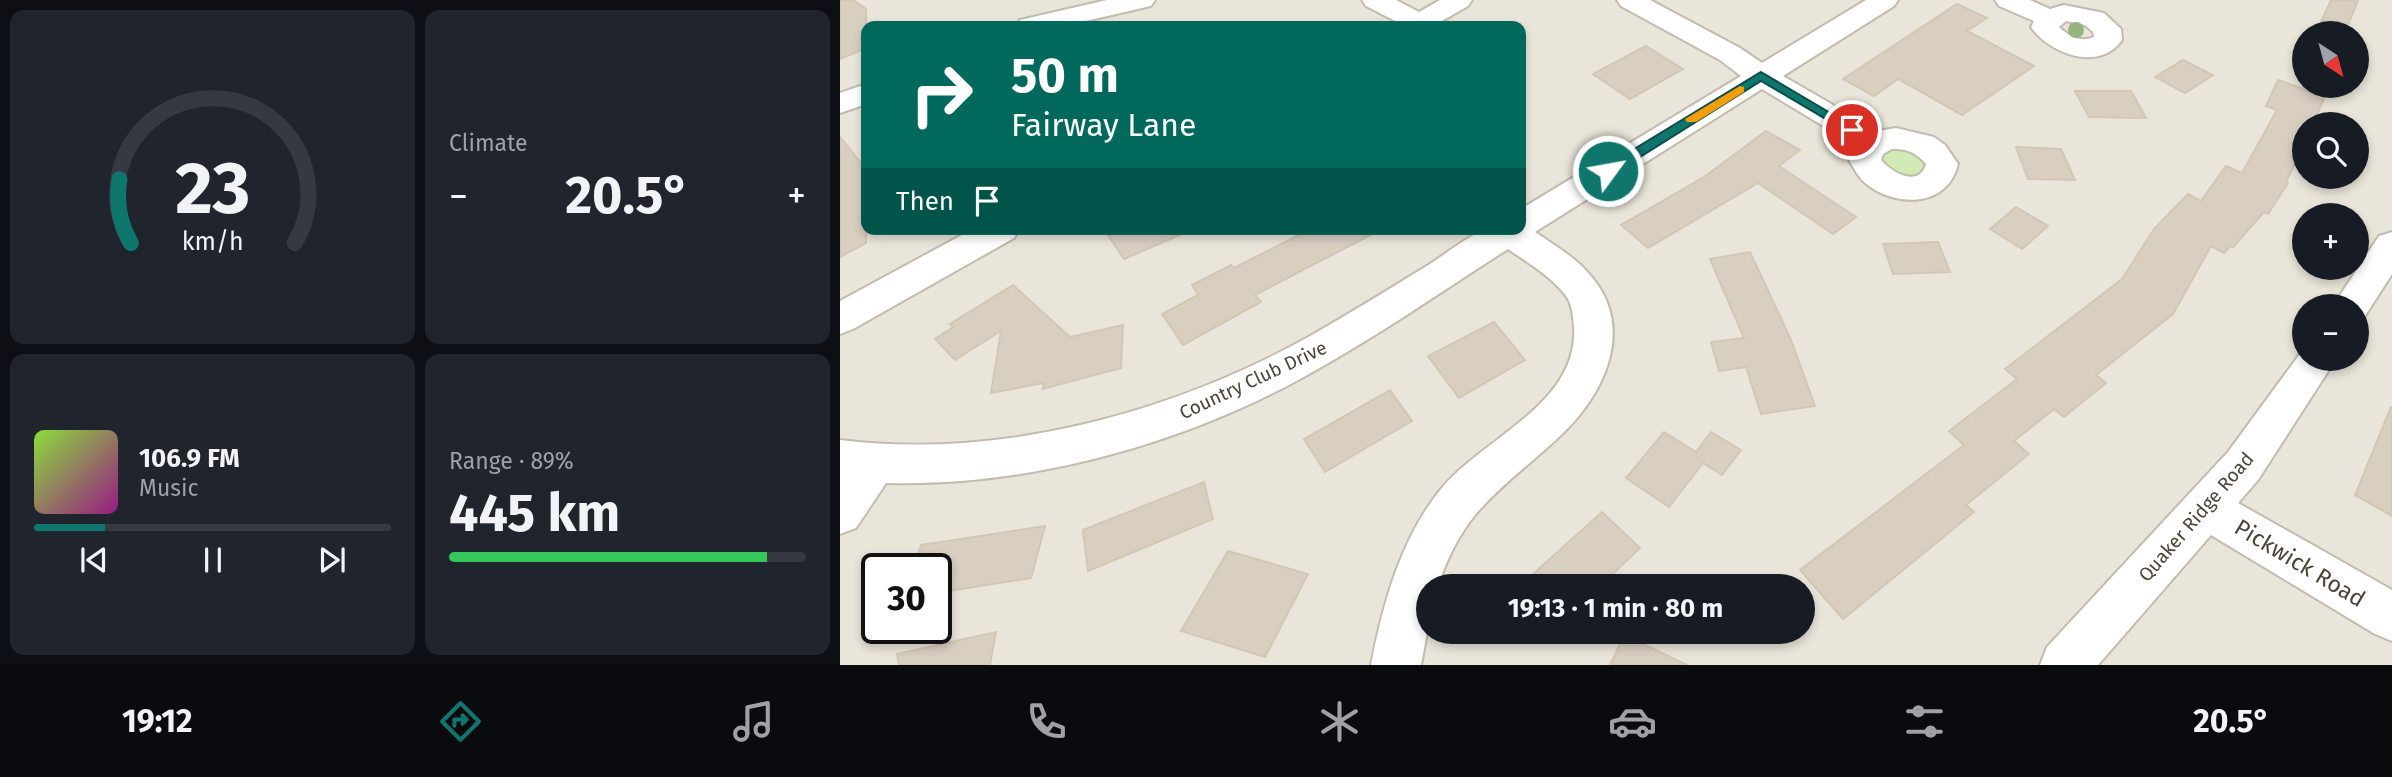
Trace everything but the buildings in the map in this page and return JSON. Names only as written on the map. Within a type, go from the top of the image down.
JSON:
[{"type":"street","points":[[1052,21],[1142,0]]},
{"type":"street","points":[[1375,0],[1412,21]]},
{"type":"street","points":[[1422,21],[1459,0]]},
{"type":"street","points":[[1630,0],[1730,54],[1761,76],[1875,143]]},
{"type":"street","name":"Country Club Drive","points":[[1526,222],[1885,0]]},
{"type":"street","points":[[2008,0],[2049,18]]},
{"type":"street","points":[[840,104],[861,95]]},
{"type":"street","points":[[840,319],[991,235]]},
{"type":"street","name":"Country Club Drive","points":[[857,461],[942,465],[1065,448],[1155,424],[1206,406],[1312,355],[1504,235]]},
{"type":"street","points":[[1396,665],[1405,614],[1432,544],[1447,519],[1480,481],[1551,420],[1582,380],[1592,354],[1595,325],[1587,298],[1565,272],[1521,235]]},
{"type":"street","points":[[2359,294],[2392,245]]},
{"type":"street","name":"Quaker Ridge Road","points":[[2065,665],[2208,509],[2243,466],[2308,371]]},
{"type":"street","points":[[840,513],[857,461]]},
{"type":"street","name":"Pickwick Road","points":[[2208,509],[2392,617]]},
{"type":"shaded area","points":[[840,0],[2392,0],[2392,665],[840,665]]},
{"type":"green space","points":[[1875,143],[1938,156],[1909,188],[1866,154]]},
{"type":"slow traffic","points":[[1691,119],[1740,89]]},
{"type":"route","points":[[1608,171],[1761,76],[1852,130]]}]
